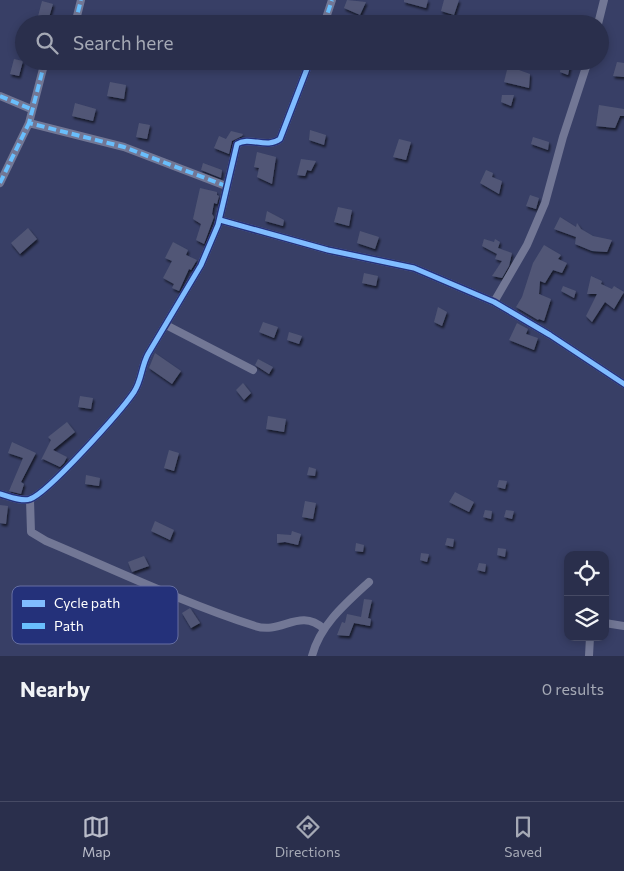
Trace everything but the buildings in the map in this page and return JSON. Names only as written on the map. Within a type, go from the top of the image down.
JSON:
[{"type":"street","points":[[77,15],[81,0]]},
{"type":"street","points":[[327,15],[332,0]]},
{"type":"street","points":[[600,15],[604,0]]},
{"type":"street","points":[[0,183],[28,123],[42,70]]},
{"type":"street","points":[[153,586],[46,541],[31,532],[30,500],[78,456],[127,402],[140,381],[143,365],[148,354],[201,265],[220,220],[226,186],[240,142],[274,143],[280,139],[307,70]]},
{"type":"street","points":[[494,302],[527,245],[545,203],[563,137],[585,70]]},
{"type":"street","points":[[0,96],[31,109]]},
{"type":"street","points":[[28,123],[124,147],[226,186]]},
{"type":"street","points":[[220,220],[328,250],[414,268],[494,302],[550,335],[624,384]]},
{"type":"street","points":[[166,325],[253,370]]},
{"type":"street","points":[[0,494],[30,500]]},
{"type":"street","points":[[313,652],[324,629],[343,606],[369,582]]},
{"type":"street","points":[[178,596],[258,627],[271,628],[306,619],[324,629]]},
{"type":"street","points":[[609,624],[624,626]]},
{"type":"street","points":[[590,641],[590,656],[597,656]]},
{"type":"marked path","points":[[77,15],[81,0]]},
{"type":"marked path","points":[[327,15],[332,0]]},
{"type":"marked path","points":[[43,70],[29,123],[124,147],[226,186]]},
{"type":"marked path","points":[[0,96],[31,109]]},
{"type":"marked path","points":[[0,183],[29,123]]},
{"type":"cycle path","points":[[0,494],[23,500],[30,499],[39,494],[84,451],[134,392],[139,383],[148,354],[201,265],[218,225],[237,144],[247,141],[269,143],[280,139],[307,70]]},
{"type":"cycle path","points":[[220,220],[328,250],[414,268],[494,302],[550,335],[624,384]]}]
